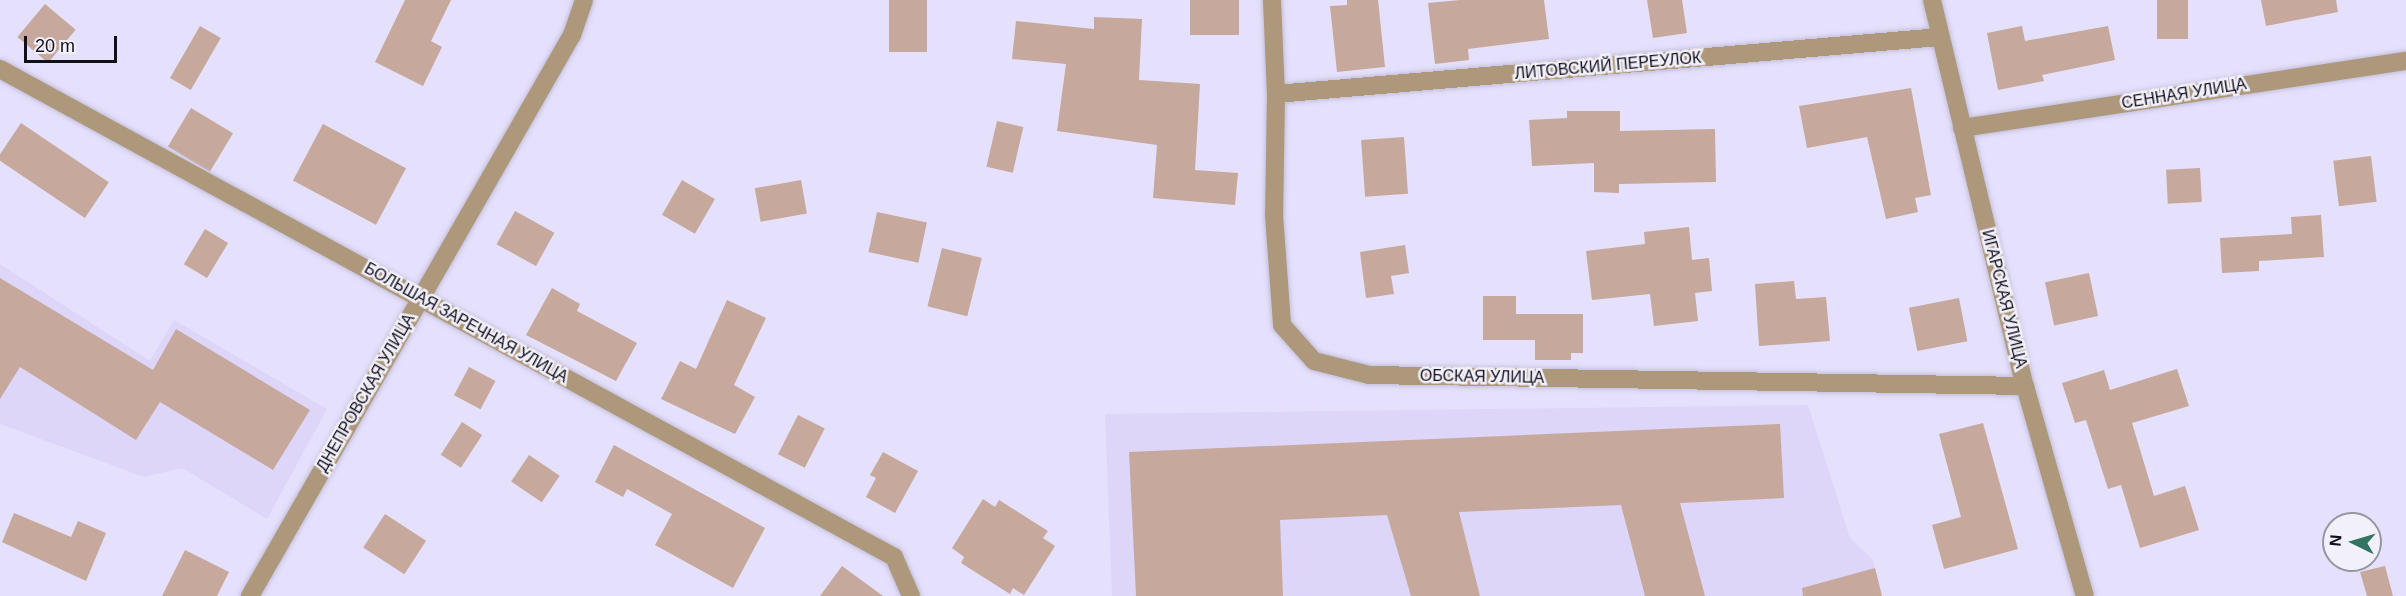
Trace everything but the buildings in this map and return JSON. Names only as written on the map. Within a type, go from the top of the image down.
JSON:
[{"type":"street","name":"ДНЕПРОВСКАЯ УЛИЦА","points":[[250,596],[572,35],[584,0]]},
{"type":"street","name":"ОБСКАЯ УЛИЦА","points":[[1272,0],[1276,94],[1274,215],[1282,325],[1314,362],[1369,375],[2025,386]]},
{"type":"street","name":"ИГАРСКАЯ УЛИЦА","points":[[1932,0],[2025,386],[2085,596]]},
{"type":"street","name":"ЛИТОВСКИЙ ПЕРЕУЛОК","points":[[1276,94],[1940,37]]},
{"type":"street","name":"СЕННАЯ УЛИЦА","points":[[1962,128],[2406,61]]},
{"type":"street","name":"БОЛЬШАЯ ЗАРЕЧНАЯ УЛИЦА","points":[[0,69],[894,557],[911,596]]},
{"type":"shaded area","points":[[0,264],[150,361],[174,320],[327,409],[267,519],[182,468],[144,477],[0,424]]},
{"type":"shaded area","points":[[1808,405],[1850,538],[1873,560],[1882,596],[1112,596],[1105,414]]}]
